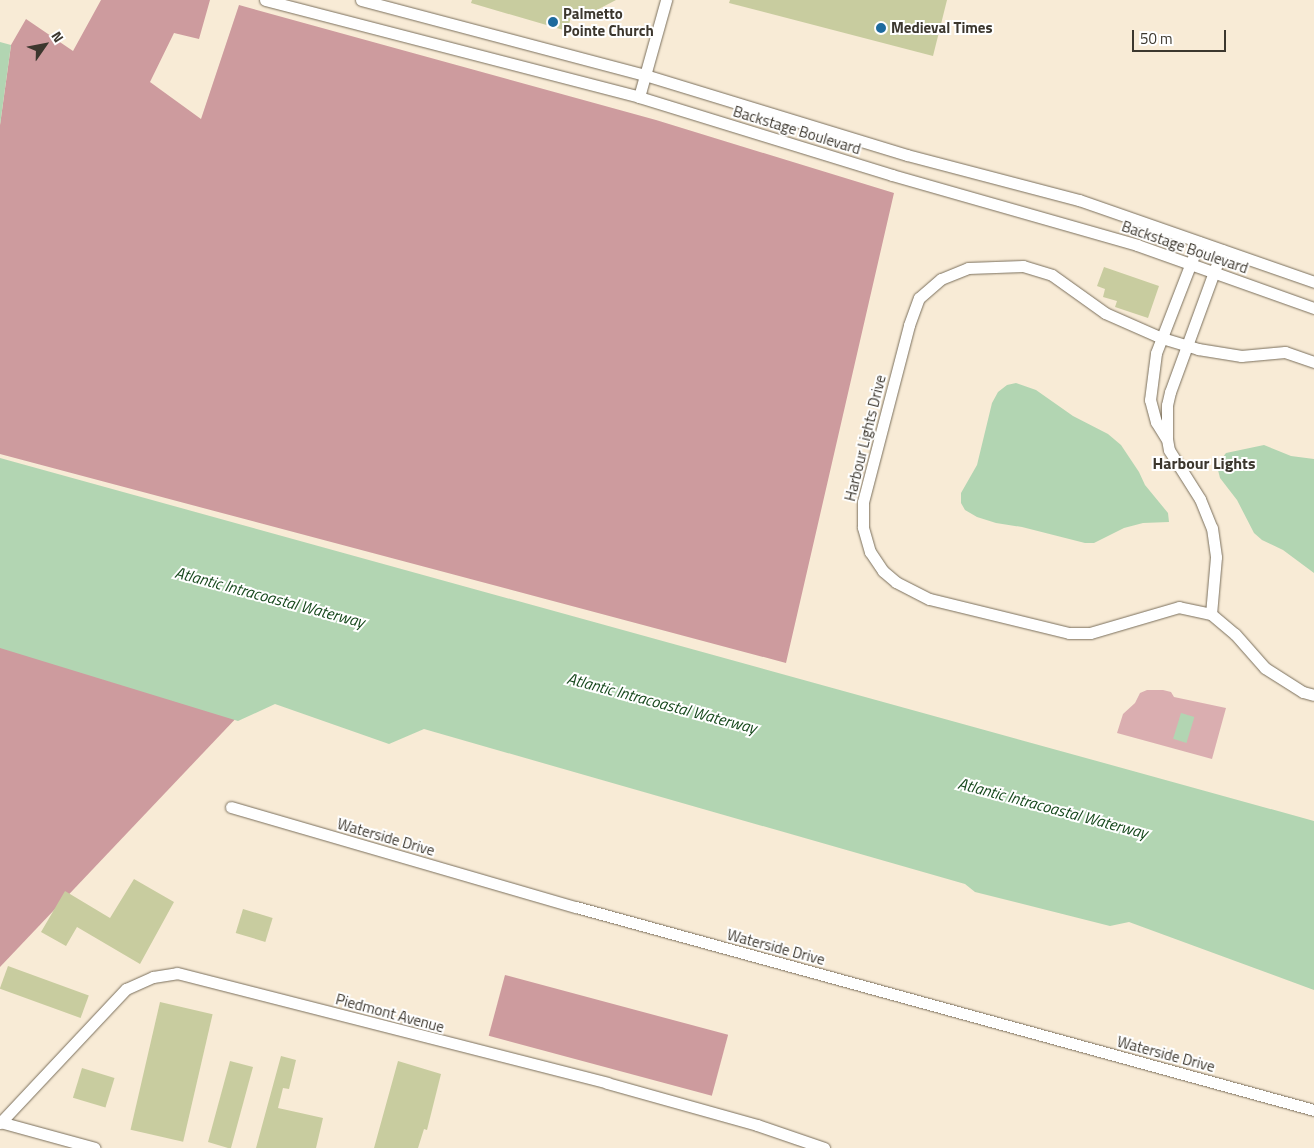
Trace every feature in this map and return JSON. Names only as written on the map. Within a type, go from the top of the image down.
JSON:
[{"type":"street","name":"Backstage Boulevard","points":[[265,0],[640,97],[892,176],[1137,245],[1314,308]]},
{"type":"street","name":"Backstage Boulevard","points":[[361,0],[645,75],[907,155],[1079,200],[1314,282]]},
{"type":"street","points":[[640,97],[666,0]]},
{"type":"street","points":[[1167,439],[1156,422],[1150,400],[1156,353],[1199,242]]},
{"type":"street","points":[[1211,614],[1216,557],[1212,528],[1200,499],[1169,450],[1166,405],[1222,250]]},
{"type":"street","name":"Harbour Lights Drive","points":[[1314,362],[1285,352],[1241,356],[1186,346],[1162,338],[1105,313],[1052,275],[1023,266],[968,268],[941,279],[919,298],[909,325],[862,502],[863,527],[870,552],[882,571],[896,582],[929,599],[1069,633],[1090,633],[1179,606],[1211,614],[1235,634],[1265,668],[1303,692],[1314,695]]},
{"type":"street","name":"Waterside Drive","points":[[231,807],[576,907],[1314,1110]]},
{"type":"street","name":"Piedmont Avenue","points":[[0,1122],[126,989],[153,978],[177,973],[607,1083],[758,1125],[824,1148]]},
{"type":"street","points":[[0,1122],[95,1148]]},
{"type":"shaded area","points":[[101,0],[210,0],[199,39],[174,33],[150,82],[201,119],[239,5],[656,120],[894,193],[786,663],[0,454],[0,125],[11,45],[26,19],[73,51]]},
{"type":"shaded area","points":[[0,642],[241,713],[0,967]]},
{"type":"shaded area","points":[[1147,690],[1163,690],[1171,692],[1174,697],[1226,708],[1212,759],[1117,733],[1123,714],[1135,703],[1140,693]]},
{"type":"shaded area","points":[[505,975],[728,1035],[712,1096],[489,1036]]},
{"type":"water","points":[[0,42],[11,45],[0,125]]},
{"type":"water","points":[[1016,383],[1036,390],[1073,416],[1108,434],[1121,445],[1139,472],[1145,485],[1168,513],[1169,522],[1143,523],[1124,528],[1094,543],[1085,543],[1022,527],[996,523],[977,517],[965,510],[961,503],[961,493],[977,465],[992,403],[998,392],[1007,385]]},
{"type":"water","points":[[1264,445],[1291,456],[1314,459],[1314,573],[1283,550],[1262,540],[1254,533],[1237,500],[1220,478],[1218,470],[1220,461],[1226,453]]},
{"type":"water","name":"Atlantic Intracoastal Waterway","points":[[0,458],[1314,821],[1314,990],[1129,922],[1110,926],[975,892],[965,884],[424,729],[389,744],[275,704],[238,721],[0,648]]},
{"type":"water","points":[[1181,713],[1194,717],[1186,743],[1173,739]]},
{"type":"building","name":"Palmetto Pointe Church","points":[[472,0],[616,0],[591,13],[573,10],[567,31],[471,3]]},
{"type":"building","name":"Medieval Times","points":[[730,0],[947,0],[933,56],[729,3]]},
{"type":"building","points":[[1104,267],[1159,286],[1148,318],[1115,307],[1117,301],[1103,297],[1105,289],[1097,286]]},
{"type":"building","points":[[134,879],[174,902],[140,964],[77,927],[66,946],[41,932],[65,891],[110,918]]},
{"type":"building","points":[[243,909],[273,918],[265,942],[236,933]]},
{"type":"building","points":[[8,966],[89,995],[81,1018],[0,989]]},
{"type":"building","points":[[160,1002],[213,1014],[183,1142],[131,1130]]},
{"type":"building","points":[[281,1056],[296,1060],[289,1089],[283,1088],[278,1108],[323,1118],[316,1148],[256,1148]]},
{"type":"building","points":[[230,1061],[253,1067],[231,1148],[228,1148],[208,1142]]},
{"type":"building","points":[[398,1061],[441,1074],[427,1130],[424,1129],[418,1148],[374,1148]]},
{"type":"building","points":[[82,1068],[115,1078],[105,1108],[73,1098]]},
{"type":"place","name":"Palmetto Pointe Church","points":[[553,22]]},
{"type":"place","name":"Medieval Times","points":[[881,28]]},
{"type":"district","name":"Harbour Lights","points":[[1204,463]]}]
